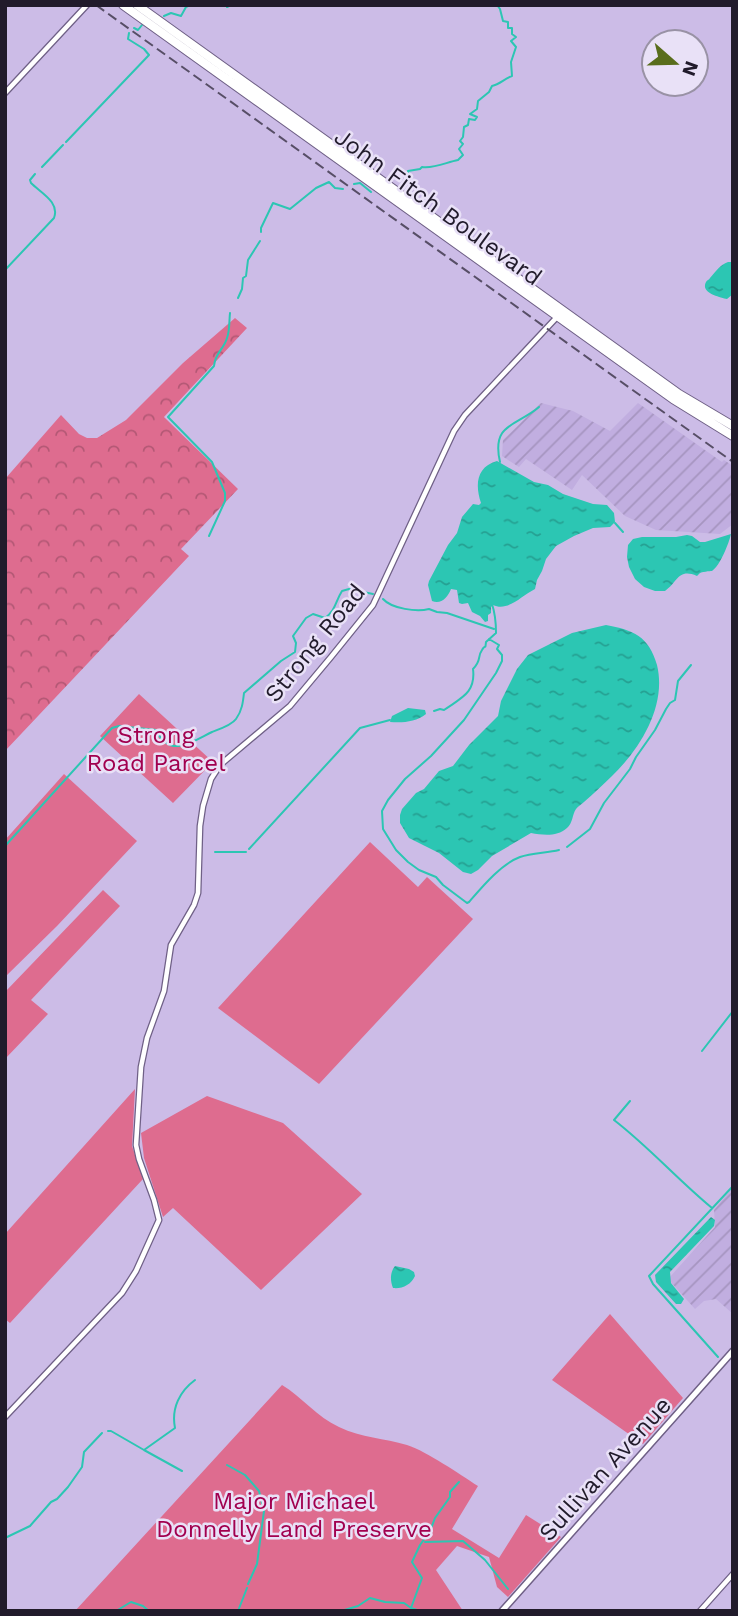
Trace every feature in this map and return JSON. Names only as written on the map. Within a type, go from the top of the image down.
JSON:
[{"type":"highway","name":"John Fitch Boulevard","points":[[123,5],[560,314],[679,394],[733,426]]},
{"type":"highway","name":"John Fitch Boulevard","points":[[136,5],[673,399],[733,436]]},
{"type":"main road","name":"Sullivan Avenue","points":[[502,1611],[733,1351]]},
{"type":"street","points":[[5,93],[87,5]]},
{"type":"street","name":"Strong Road","points":[[5,1417],[122,1293],[136,1271],[159,1220],[136,1145],[141,1067],[147,1038],[164,991],[172,944],[194,905],[198,892],[200,826],[211,779],[220,765],[296,699],[365,615],[382,587],[459,423],[560,314]]},
{"type":"street","points":[[700,1611],[733,1574]]},
{"type":"shaded area","points":[[541,403],[573,411],[610,431],[638,403],[722,462],[724,460],[733,466],[733,524],[720,534],[656,530],[625,516],[582,475],[572,490],[526,459],[519,467],[502,456],[503,440]]},
{"type":"shaded area","points":[[733,1187],[733,1314],[716,1299],[704,1301],[695,1309],[668,1279],[715,1227],[714,1210]]},
{"type":"green space","points":[[235,318],[247,328],[164,417],[238,489],[181,549],[189,556],[5,751],[5,479],[61,415],[79,434],[87,438],[97,438],[126,420],[183,363]]},
{"type":"green space","name":"Strong Road Parcel","points":[[139,694],[213,762],[173,803],[100,736]]},
{"type":"green space","points":[[64,774],[137,841],[5,977],[5,840]]},
{"type":"green space","points":[[370,842],[418,887],[427,877],[473,919],[319,1084],[218,1008]]},
{"type":"green space","points":[[103,890],[120,906],[31,1000],[48,1014],[5,1059],[5,992]]},
{"type":"green space","points":[[135,1089],[132,1146],[143,1179],[10,1323],[5,1319],[5,1234]]},
{"type":"green space","points":[[207,1096],[283,1123],[362,1194],[261,1290],[173,1208],[163,1217],[144,1158],[141,1133]]},
{"type":"green space","points":[[610,1314],[683,1398],[643,1444],[552,1380]]},
{"type":"green space","name":"Major Michael Donnelly Land Preserve","points":[[282,1385],[339,1427],[415,1448],[478,1486],[452,1529],[499,1558],[526,1515],[561,1537],[508,1597],[497,1587],[489,1557],[457,1546],[436,1570],[463,1611],[75,1611]]},
{"type":"water","points":[[733,262],[733,294],[727,299],[708,292],[705,286],[706,281],[718,268]]},
{"type":"water","points":[[497,461],[534,482],[548,485],[563,494],[593,504],[607,505],[614,513],[615,522],[610,527],[593,528],[556,546],[546,559],[535,589],[509,605],[493,605],[488,621],[485,622],[472,612],[468,603],[459,603],[457,590],[451,589],[444,600],[435,602],[432,601],[428,585],[457,533],[462,517],[473,504],[481,503],[478,483],[481,472]]},
{"type":"water","points":[[731,534],[721,559],[712,571],[697,576],[682,575],[665,591],[644,587],[635,579],[629,567],[628,545],[633,539],[687,535],[705,542]]},
{"type":"water","points":[[606,625],[632,632],[649,647],[657,665],[658,696],[655,711],[641,740],[612,776],[577,808],[569,826],[554,834],[531,833],[492,856],[471,874],[463,872],[439,853],[409,838],[400,823],[402,809],[439,771],[453,766],[469,745],[498,716],[501,701],[517,669],[528,655],[572,633]]},
{"type":"water","points":[[408,708],[425,710],[426,714],[409,721],[390,722],[392,716]]},
{"type":"water","points":[[711,1217],[715,1220],[714,1226],[670,1272],[671,1283],[684,1299],[681,1304],[676,1304],[656,1282],[655,1275]]},
{"type":"water","points":[[395,1266],[414,1272],[415,1276],[409,1284],[393,1288],[391,1277]]},
{"type":"waterway","points":[[164,16],[171,13],[181,16],[190,5]]},
{"type":"waterway","points":[[226,5],[231,5]]},
{"type":"waterway","points":[[403,185],[408,178],[408,171],[458,160],[463,155],[459,149],[463,144],[460,141],[464,127],[468,125],[469,119],[475,120],[477,117],[470,114],[477,109],[478,101],[492,86],[512,76],[511,62],[516,47],[511,41],[516,37],[512,34],[512,28],[508,28],[508,22],[503,21],[497,5]]},
{"type":"waterway","points":[[134,28],[138,30],[142,25]]},
{"type":"waterway","points":[[66,142],[149,55],[128,39],[129,33]]},
{"type":"waterway","points":[[42,167],[63,145]]},
{"type":"waterway","points":[[5,270],[54,218],[52,203],[31,183],[30,180],[35,174]]},
{"type":"waterway","points":[[261,232],[273,203],[290,209],[316,188],[329,182],[335,188],[343,189]]},
{"type":"waterway","points":[[354,184],[360,183],[371,192]]},
{"type":"waterway","points":[[238,298],[243,278],[246,276],[248,260],[260,241]]},
{"type":"waterway","points":[[209,536],[225,501],[225,493],[212,462],[168,417],[214,366],[226,342],[230,313]]},
{"type":"waterway","points":[[500,462],[498,449],[503,432],[539,407]]},
{"type":"waterway","points":[[615,523],[623,532]]},
{"type":"waterway","points":[[5,846],[112,728],[119,726],[156,730],[168,744],[182,746],[229,725],[240,713],[244,693],[295,652],[296,643],[293,636],[306,618],[313,614],[325,618],[342,591],[349,589],[373,594]]},
{"type":"waterway","points":[[383,599],[398,607],[447,613],[494,629]]},
{"type":"waterway","points":[[434,711],[444,710],[470,689],[473,669],[486,642],[496,633],[492,604]]},
{"type":"waterway","points":[[489,639],[499,645],[497,649],[502,655],[496,673],[464,720],[431,756],[405,779],[388,800],[382,811],[383,829],[396,850],[408,862],[436,877],[467,903],[492,876],[513,860],[559,850]]},
{"type":"waterway","points":[[567,847],[590,829],[604,803],[630,769],[670,703],[675,700],[678,681],[691,665]]},
{"type":"waterway","points":[[249,849],[360,728],[390,720]]},
{"type":"waterway","points":[[215,852],[246,852]]},
{"type":"waterway","points":[[702,1051],[733,1011]]},
{"type":"waterway","points":[[630,1101],[614,1120],[712,1208]]},
{"type":"waterway","points":[[718,1357],[653,1284],[649,1276],[733,1186]]},
{"type":"waterway","points":[[108,1431],[144,1450],[175,1428],[174,1414],[178,1401],[185,1389],[195,1380]]},
{"type":"waterway","points":[[5,1538],[30,1526],[51,1502],[57,1499],[82,1467],[84,1452],[102,1433]]},
{"type":"waterway","points":[[144,1450],[182,1471]]},
{"type":"waterway","points":[[227,1465],[245,1475],[259,1491],[264,1511],[257,1564],[248,1584]]},
{"type":"waterway","points":[[411,1608],[422,1578],[412,1562],[435,1518],[450,1497],[450,1492],[459,1482]]},
{"type":"waterway","points":[[425,1542],[463,1541],[485,1560],[508,1589]]},
{"type":"waterway","points":[[238,1611],[247,1588]]},
{"type":"waterway","points":[[341,1611],[358,1606],[370,1598],[404,1603],[420,1611]]},
{"type":"waterway","points":[[116,1611],[131,1602],[149,1611]]},
{"type":"waterway","points":[[242,1611],[251,1611]]},
{"type":"railway","points":[[96,5],[733,462]]}]
